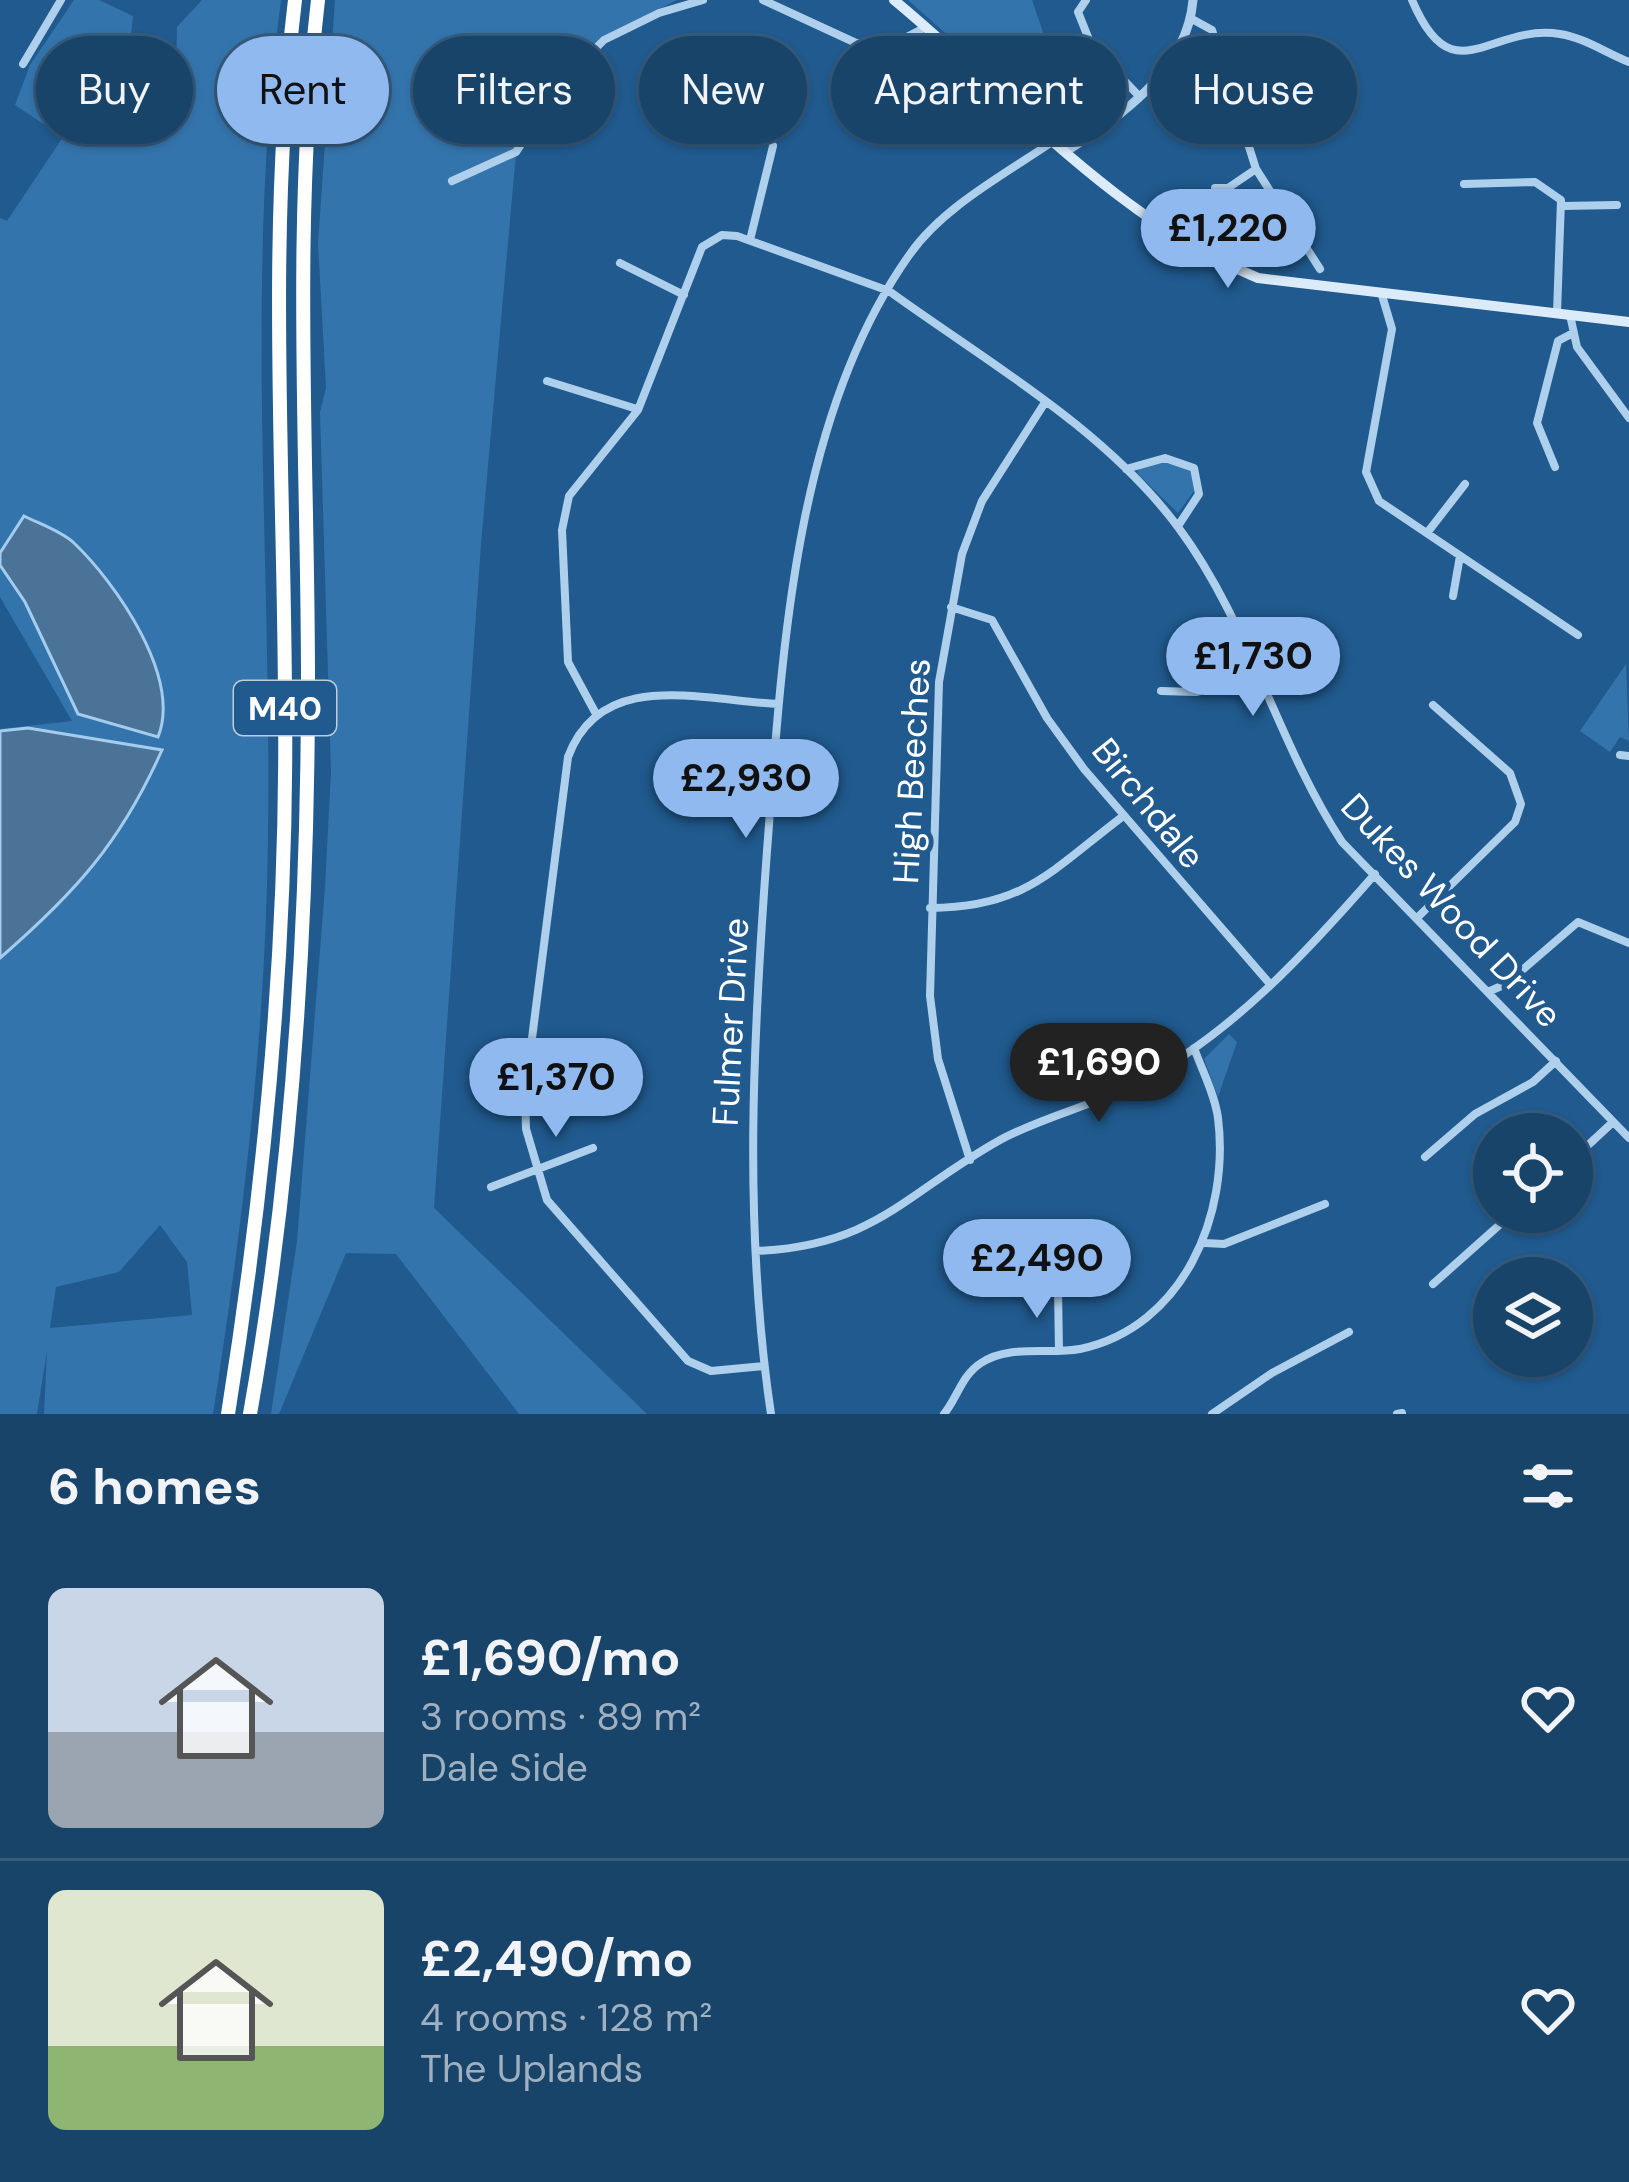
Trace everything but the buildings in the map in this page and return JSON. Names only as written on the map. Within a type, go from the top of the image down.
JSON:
[{"type":"highway","name":"M40","points":[[228,1414],[265,1150],[283,895],[279,208],[295,0]]},
{"type":"highway","name":"M40","points":[[250,1414],[284,1186],[304,931],[308,659],[303,174],[318,0]]},
{"type":"main road","points":[[894,0],[936,36]]},
{"type":"main road","points":[[1055,144],[1221,263],[1258,278],[1629,322]]},
{"type":"street","points":[[23,64],[62,0]]},
{"type":"street","points":[[452,181],[516,152],[561,83],[604,40],[659,13],[704,0]]},
{"type":"street","points":[[763,0],[856,43],[895,43],[926,27]]},
{"type":"street","points":[[1087,0],[1078,12],[1092,47],[1138,97]]},
{"type":"street","points":[[1065,152],[1138,97],[1176,57],[1192,20],[1193,0]]},
{"type":"street","points":[[1412,0],[1431,39],[1445,49],[1471,51],[1558,33],[1629,62]]},
{"type":"street","points":[[1192,20],[1206,24],[1217,41],[1256,169],[1320,268]]},
{"type":"street","points":[[889,291],[911,252],[945,219],[1049,144]]},
{"type":"street","points":[[595,712],[568,662],[562,530],[569,496],[638,410],[710,239],[722,235],[750,240],[773,146]]},
{"type":"street","points":[[1215,188],[1228,188],[1256,169]]},
{"type":"street","points":[[1464,184],[1535,182],[1551,189],[1563,206],[1564,314],[1577,347],[1629,418]]},
{"type":"street","points":[[1563,206],[1618,205]]},
{"type":"street","name":"Dukes Wood Drive","points":[[750,240],[889,291],[1126,470],[1178,526],[1318,806],[1342,842],[1629,1138]]},
{"type":"street","points":[[620,263],[684,295]]},
{"type":"street","name":"Fulmer Drive","points":[[771,1414],[756,1251],[751,1059],[778,704],[800,549],[835,412],[889,291]]},
{"type":"street","points":[[1381,292],[1392,329],[1366,472],[1379,501],[1578,635]]},
{"type":"street","points":[[1555,467],[1538,423],[1558,341],[1574,333]]},
{"type":"street","points":[[547,381],[638,410]]},
{"type":"street","name":"High Beeches","points":[[970,1160],[938,1059],[930,996],[933,763],[951,607],[982,501],[1044,404]]},
{"type":"street","points":[[1126,470],[1165,458],[1194,468],[1199,494],[1178,526]]},
{"type":"street","points":[[1426,533],[1465,484]]},
{"type":"street","points":[[1454,596],[1460,556]]},
{"type":"street","name":"Birchdale","points":[[951,607],[992,620],[1047,718],[1122,817],[1269,983]]},
{"type":"street","points":[[1161,691],[1196,692],[1258,678]]},
{"type":"street","points":[[764,1366],[711,1371],[688,1361],[569,1231],[536,1172],[525,1094],[565,779],[578,730],[595,712],[640,696],[778,704]]},
{"type":"street","points":[[1418,917],[1514,821],[1521,804],[1510,773],[1433,705]]},
{"type":"street","points":[[930,908],[980,908],[1004,901],[1122,817]]},
{"type":"street","points":[[756,1251],[801,1249],[843,1239],[884,1220],[1004,1138],[1140,1082],[1194,1048],[1269,983],[1319,937],[1375,874]]},
{"type":"street","points":[[1490,991],[1506,984],[1578,922],[1629,943]]},
{"type":"street","points":[[944,1414],[964,1376],[985,1360],[1084,1348],[1128,1330],[1158,1308],[1205,1243],[1221,1156],[1218,1112],[1194,1048]]},
{"type":"street","points":[[1425,1157],[1475,1114],[1533,1082],[1556,1061]]},
{"type":"street","points":[[1593,1141],[1613,1122]]},
{"type":"street","points":[[491,1187],[593,1148]]},
{"type":"street","points":[[1205,1243],[1224,1244],[1324,1204]]},
{"type":"street","points":[[1433,1284],[1490,1233]]},
{"type":"street","points":[[1058,1290],[1059,1351]]},
{"type":"street","points":[[1212,1414],[1349,1333]]},
{"type":"shaded area","points":[[74,0],[99,0],[133,16],[131,36],[50,36]]},
{"type":"shaded area","points":[[202,0],[281,0],[277,36],[217,36],[217,144],[268,144],[262,417],[268,836],[251,1126],[213,1414],[44,1414],[47,1351],[37,1414],[0,1414],[0,729],[72,721],[0,597],[0,218],[7,221],[58,144],[193,144],[193,36],[177,36],[177,27]],"holes":[[[160,1225],[187,1262],[192,1315],[50,1328],[56,1287],[119,1272]]]},
{"type":"shaded area","points":[[335,0],[677,0],[609,36],[413,36],[413,144],[517,144],[481,544],[434,1208],[647,1414],[519,1414],[396,1254],[346,1253],[279,1414],[271,1414],[297,1241],[331,772],[320,412],[326,388],[318,243],[325,144],[389,144],[389,36],[332,36]]},
{"type":"shaded area","points":[[908,0],[1032,0],[1044,36],[948,36]]},
{"type":"shaded area","points":[[36,56],[36,119],[15,105],[30,65]]},
{"type":"shaded area","points":[[1171,459],[1193,473],[1197,487],[1178,513],[1137,473],[1141,464]]},
{"type":"shaded area","points":[[24,516],[74,543],[125,606],[153,660],[161,687],[158,737],[78,714],[25,602],[0,565],[0,553]]},
{"type":"shaded area","points":[[1626,664],[1629,741],[1620,737],[1610,752],[1580,731]]},
{"type":"shaded area","points":[[28,728],[162,750],[130,812],[94,864],[0,958],[0,731]]},
{"type":"shaded area","points":[[1229,1034],[1237,1042],[1218,1097],[1204,1059]]}]
